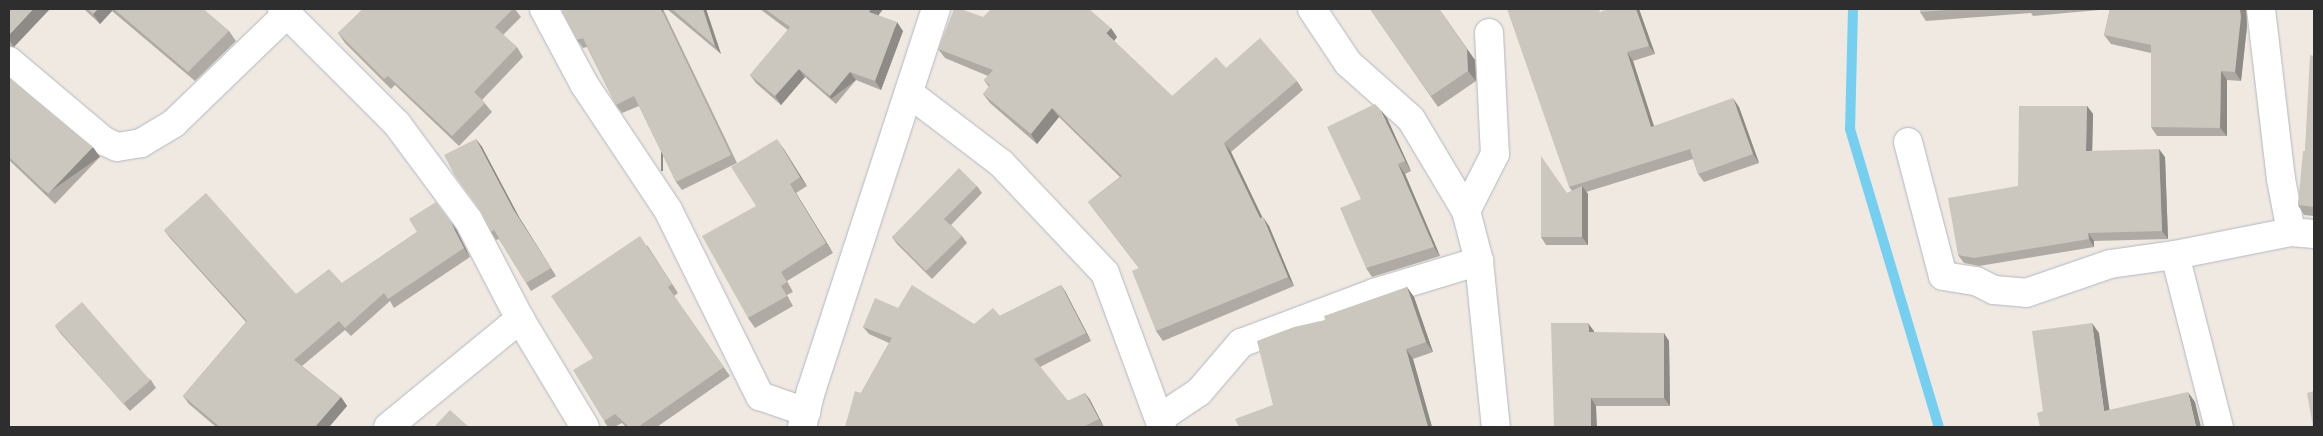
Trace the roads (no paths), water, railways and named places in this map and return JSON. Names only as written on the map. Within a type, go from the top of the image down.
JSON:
[{"type":"street","points":[[544,9],[584,84],[668,210],[760,396],[804,420],[936,9]]},
{"type":"street","points":[[1312,9],[1348,63],[1411,119],[1466,211],[1479,261],[1496,427]]},
{"type":"street","points":[[1908,142],[1943,276],[1976,281],[1994,290],[2026,293],[2110,264],[2175,256],[2302,233],[2281,179],[2262,9]]},
{"type":"street","points":[[9,61],[104,141],[116,147],[141,143],[174,123],[285,11],[397,124],[469,221],[520,319],[585,427]]},
{"type":"street","points":[[1466,211],[1495,154],[1489,33]]},
{"type":"street","points":[[909,93],[1001,163],[1105,273],[1161,423],[1199,392],[1241,342],[1374,293],[1479,261]]},
{"type":"street","points":[[2175,256],[2219,427]]},
{"type":"street","points":[[388,427],[520,319]]},
{"type":"waterway","points":[[1853,9],[1850,129],[1939,427]]}]
